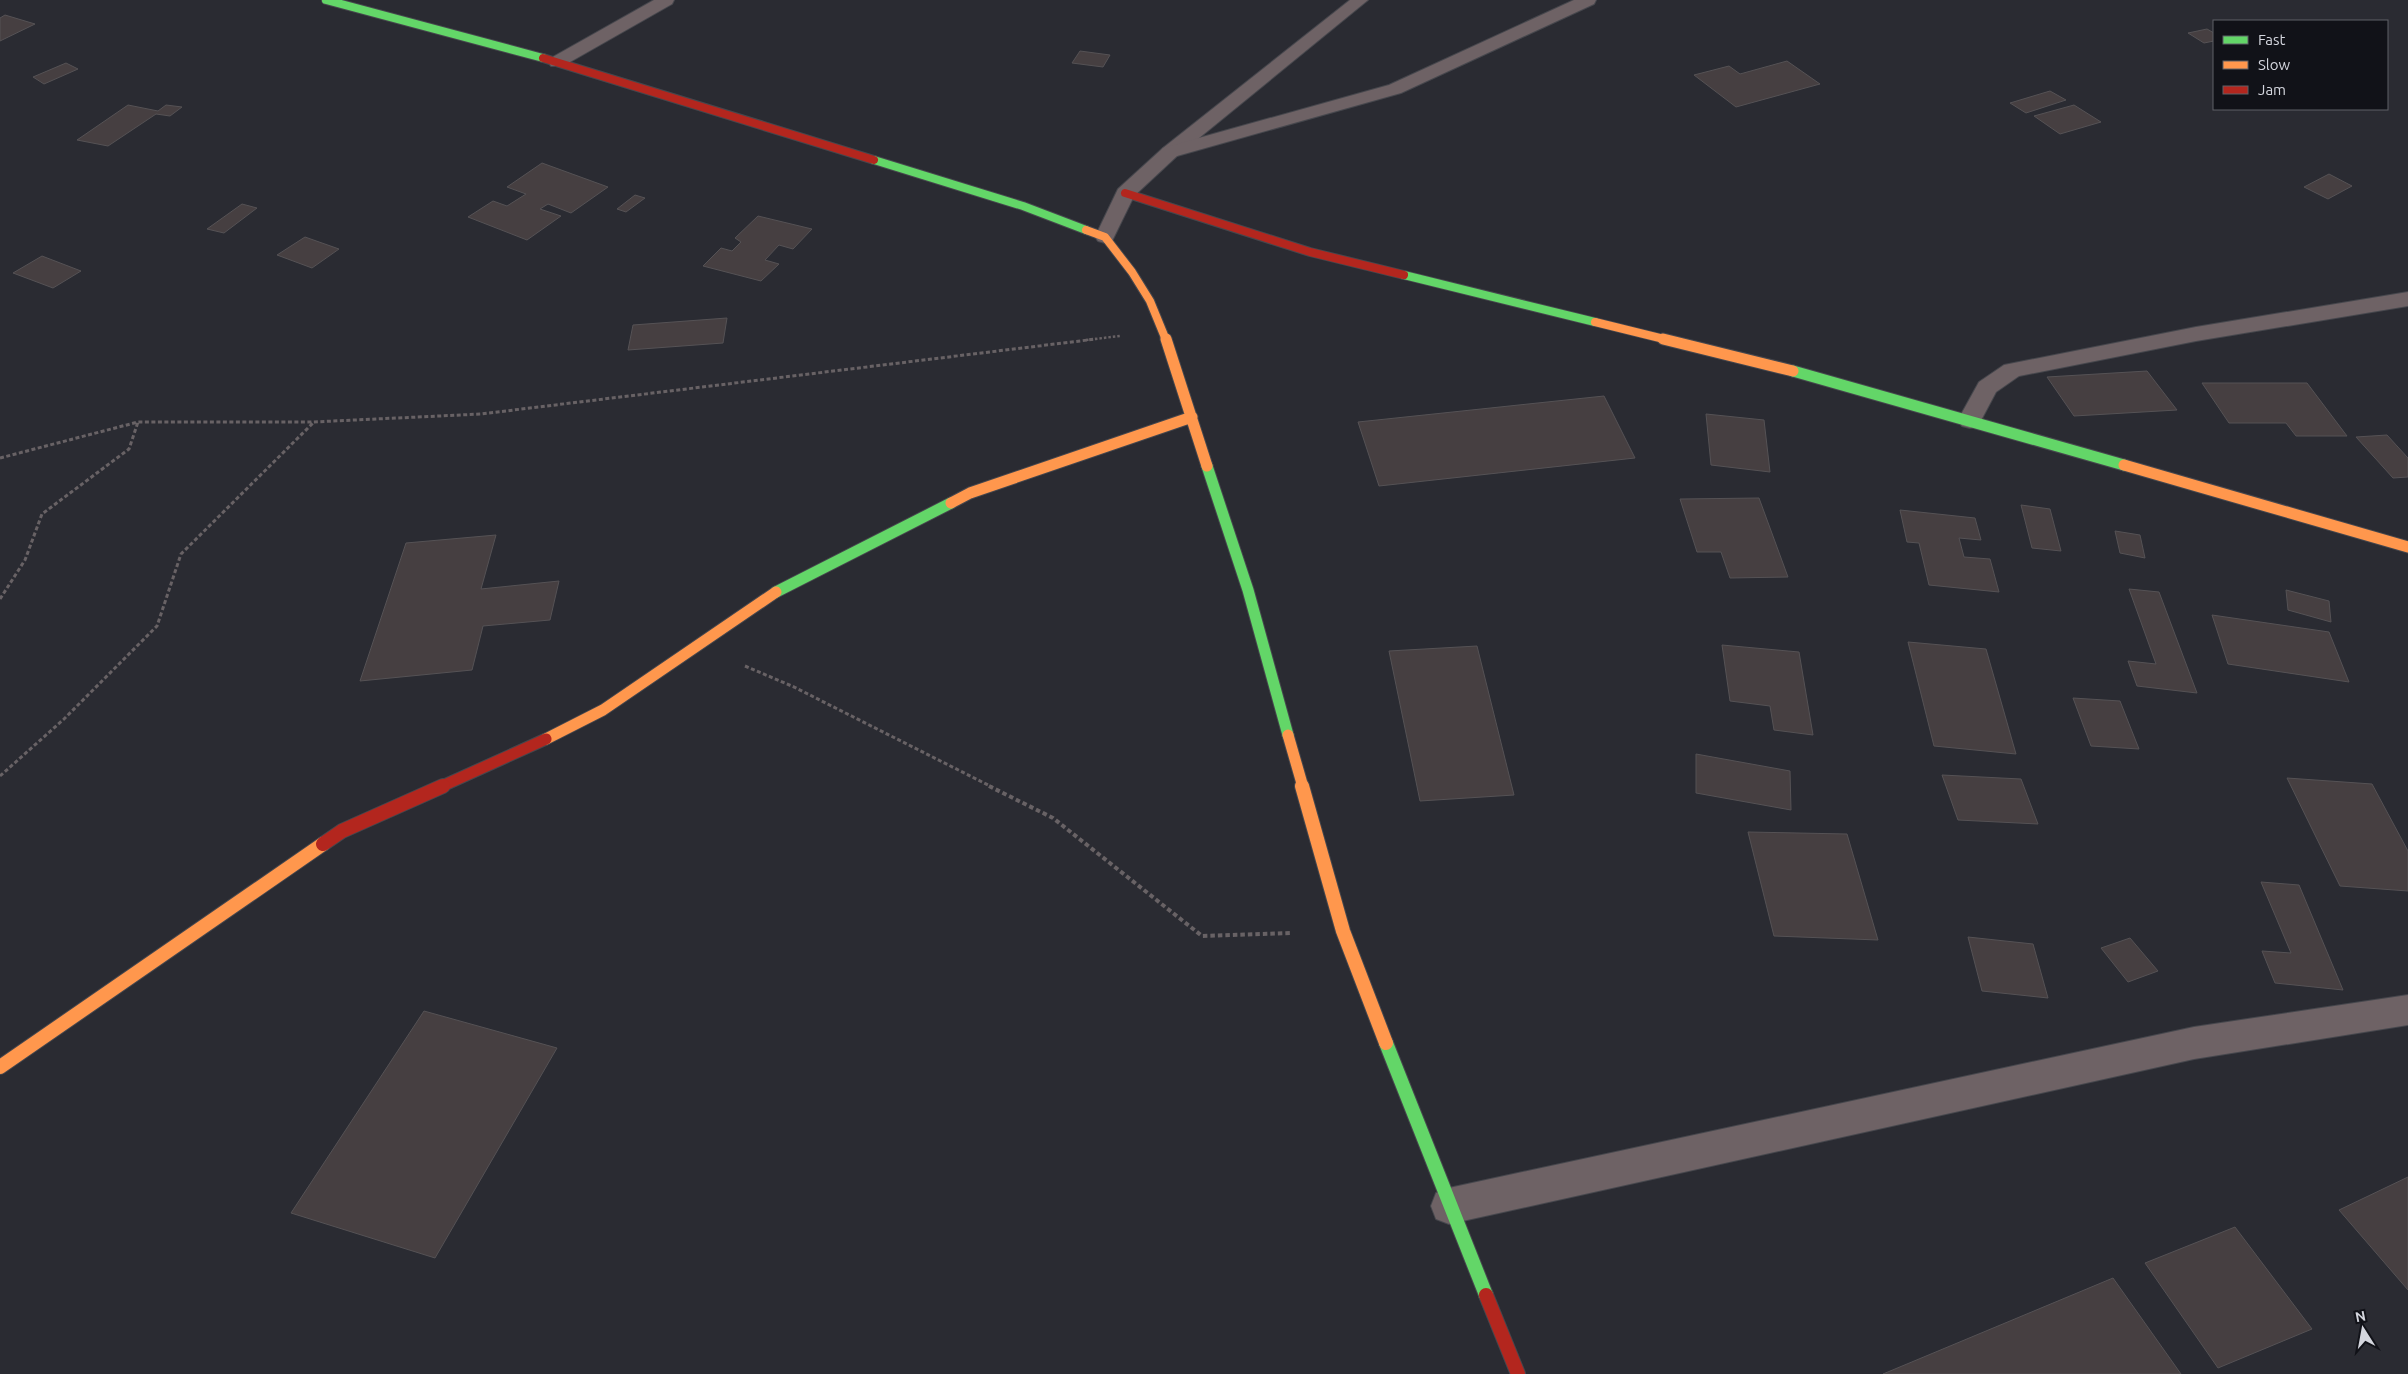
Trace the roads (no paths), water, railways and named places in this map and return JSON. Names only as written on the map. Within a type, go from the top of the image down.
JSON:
[{"type":"main road","points":[[326,0],[557,62],[1023,206],[1105,237],[1132,272],[1150,301],[1163,331],[1248,590],[1343,931],[1449,1206],[1518,1374]]},
{"type":"main road","points":[[1125,193],[1310,252],[1820,378],[2408,546]]},
{"type":"main road","points":[[0,1066],[342,831],[525,749],[603,710],[766,598],[970,493],[1192,417]]},
{"type":"street","points":[[557,62],[666,0]]},
{"type":"street","points":[[1105,237],[1125,193],[1170,152],[1360,0]]},
{"type":"street","points":[[1170,152],[1395,88],[1588,0]]},
{"type":"street","points":[[1970,420],[1987,387],[2012,370],[2196,334],[2408,299]]},
{"type":"street","points":[[1449,1206],[2194,1043],[2408,1010]]}]
